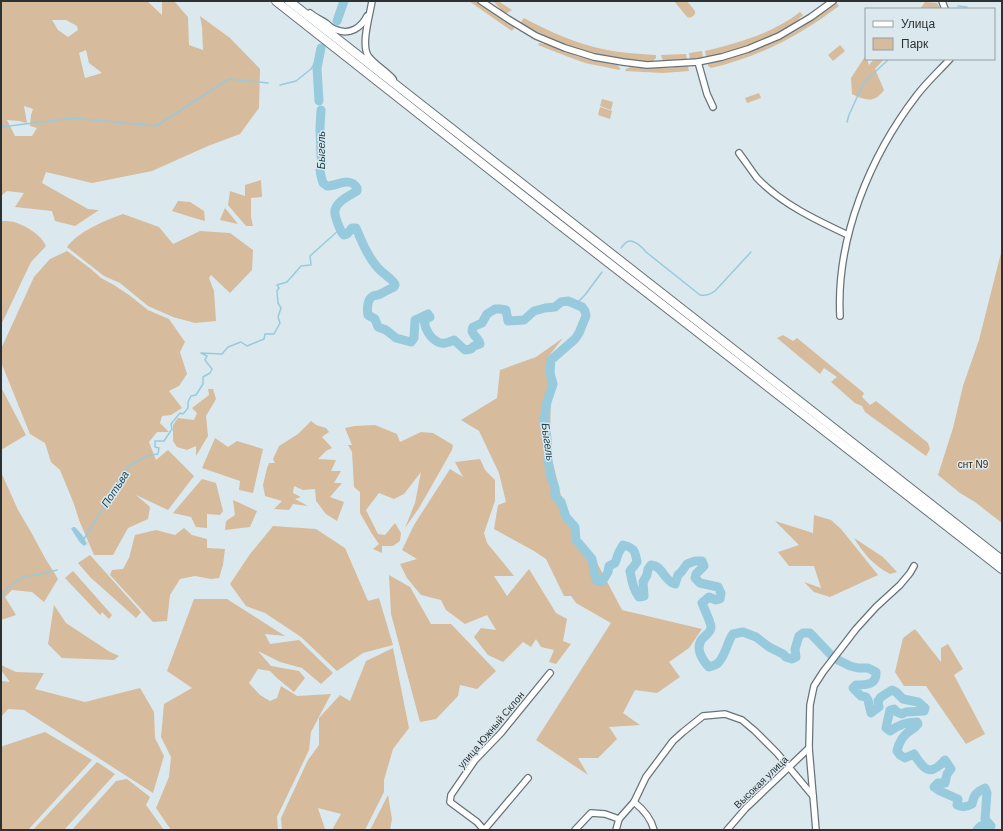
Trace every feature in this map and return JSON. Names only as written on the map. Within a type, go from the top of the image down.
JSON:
[{"type":"highway","points":[[276,1],[551,218],[1002,569]]},
{"type":"highway","points":[[290,1],[1002,560]]},
{"type":"street","points":[[290,1],[336,30],[346,32],[353,31],[359,27],[371,8]]},
{"type":"street","points":[[372,1],[365,39],[366,53],[400,88]]},
{"type":"street","points":[[481,1],[536,36],[565,48],[594,57],[647,65],[698,62],[722,57],[748,49],[779,36],[811,17],[833,1]]},
{"type":"street","points":[[840,316],[840,294],[848,235],[862,192],[876,159],[893,130],[918,94],[949,60]]},
{"type":"street","points":[[698,62],[707,94],[713,107]]},
{"type":"street","points":[[739,153],[757,177],[770,189],[813,219],[848,235]]},
{"type":"street","points":[[816,830],[809,748],[810,705],[814,686],[856,629],[900,585],[914,566]]},
{"type":"street","name":"улица Южный Склон","points":[[484,830],[477,822],[450,802],[451,795],[475,760],[501,733],[550,673]]},
{"type":"street","points":[[616,830],[619,819],[634,802],[646,777],[673,741],[702,716],[725,714],[742,720],[755,730],[777,753],[813,796]]},
{"type":"street","name":"Высокая улица","points":[[727,830],[746,808],[809,748]]},
{"type":"street","points":[[484,830],[528,778]]},
{"type":"street","points":[[634,802],[644,810],[653,824],[654,830]]},
{"type":"street","points":[[575,830],[591,813],[605,814],[619,819]]},
{"type":"green space","points":[[1,1],[147,1],[162,15],[162,1],[174,1],[188,17],[189,45],[203,50],[200,16],[230,38],[260,69],[259,108],[240,134],[208,146],[152,171],[92,183],[46,172],[42,183],[88,209],[99,210],[75,226],[55,221],[52,211],[15,207],[24,193],[7,191],[1,196]],"holes":[[[52,20],[66,20],[77,26],[78,30],[68,37],[58,30]],[[86,50],[89,63],[102,73],[85,78],[79,53]],[[24,106],[33,109],[30,126],[37,128],[32,136],[15,136],[7,120],[27,123]]]},
{"type":"green space","points":[[469,1],[477,1],[515,27],[512,31]]},
{"type":"green space","points":[[498,1],[512,10],[504,13],[494,2]]},
{"type":"green space","points":[[674,1],[687,1],[695,11],[694,15],[692,17],[687,17]]},
{"type":"green space","points":[[836,2],[839,6],[824,17],[778,44],[746,58],[711,68],[708,66],[708,64],[768,45],[779,40],[801,28]]},
{"type":"green space","points":[[925,2],[937,3],[940,8],[921,8]]},
{"type":"green space","points":[[800,12],[803,15],[791,26],[764,40],[733,51],[706,57],[705,51],[755,36],[779,26]]},
{"type":"green space","points":[[524,18],[574,41],[613,51],[656,55],[656,58],[652,62],[611,58],[564,45],[520,23]]},
{"type":"green space","points":[[539,43],[551,45],[577,56],[617,65],[620,70],[585,63],[538,45]]},
{"type":"green space","points":[[840,45],[845,51],[833,61],[828,55]]},
{"type":"green space","points":[[702,51],[703,58],[690,60],[689,53]]},
{"type":"green space","points":[[686,54],[687,61],[666,62],[662,59],[661,55]]},
{"type":"green space","points":[[865,57],[865,60],[867,60],[869,65],[873,60],[883,60],[875,69],[884,90],[877,97],[869,100],[852,94],[851,78]]},
{"type":"green space","points":[[688,66],[689,71],[663,73],[625,71],[630,67],[666,68]]},
{"type":"green space","points":[[759,93],[761,98],[747,103],[745,98]]},
{"type":"green space","points":[[602,99],[613,102],[611,110],[600,106]]},
{"type":"green space","points":[[600,107],[612,111],[610,119],[598,115]]},
{"type":"green space","points":[[261,180],[262,197],[251,198],[251,217],[253,226],[246,226],[228,205],[230,191],[245,196],[245,185]]},
{"type":"green space","points":[[178,201],[190,202],[204,211],[205,221],[172,211]]},
{"type":"green space","points":[[225,208],[238,224],[220,220]]},
{"type":"green space","points":[[123,214],[159,227],[173,244],[200,231],[230,233],[253,250],[252,270],[230,293],[211,275],[209,278],[214,291],[216,321],[195,323],[173,317],[148,306],[120,283],[104,276],[67,247],[85,231]]},
{"type":"green space","points":[[1,221],[17,223],[34,232],[46,246],[31,262],[1,325]]},
{"type":"green space","name":"снт N9","points":[[1002,249],[1002,523],[938,475],[953,428],[963,386],[979,340]]},
{"type":"green space","points":[[67,251],[101,278],[129,295],[148,310],[169,319],[185,342],[180,352],[187,374],[179,386],[169,391],[182,408],[171,415],[162,416],[160,423],[169,432],[157,432],[149,442],[156,460],[168,450],[194,476],[168,510],[136,495],[150,507],[148,519],[128,528],[113,555],[94,555],[60,470],[51,462],[45,443],[30,434],[1,362],[1,349],[34,277],[50,259]]},
{"type":"green space","points":[[783,335],[793,341],[797,338],[864,393],[862,397],[870,405],[876,401],[928,443],[930,449],[926,456],[865,412],[862,406],[855,403],[831,382],[837,377],[824,368],[820,374],[777,338]]},
{"type":"green space","points":[[563,338],[548,357],[551,381],[550,451],[564,508],[581,543],[595,559],[622,610],[702,629],[689,648],[669,662],[680,677],[657,693],[635,690],[623,713],[640,725],[609,727],[617,739],[598,758],[578,758],[588,775],[536,740],[611,623],[576,603],[571,596],[564,596],[546,559],[494,529],[498,505],[506,502],[499,473],[479,431],[461,420],[497,398],[500,370],[536,357]]},
{"type":"green space","points":[[1,387],[26,435],[1,450]]},
{"type":"green space","points":[[208,389],[213,389],[216,399],[206,416],[208,436],[196,456],[196,446],[187,450],[177,447],[173,441],[173,425],[178,418],[194,420],[197,413],[192,408],[209,395]]},
{"type":"green space","points":[[311,421],[316,425],[326,428],[329,432],[322,437],[332,448],[326,451],[318,459],[336,460],[331,471],[341,471],[334,483],[342,483],[330,497],[344,502],[337,521],[326,514],[316,501],[315,489],[303,490],[294,486],[293,493],[301,497],[295,499],[308,506],[293,504],[289,510],[274,509],[282,501],[265,496],[263,485],[267,468],[269,463],[275,463],[273,459],[279,446],[298,434]]},
{"type":"green space","points":[[375,425],[397,434],[400,442],[421,432],[433,433],[453,445],[452,450],[419,508],[405,528],[415,503],[421,472],[404,494],[394,499],[379,493],[366,510],[378,534],[385,535],[395,523],[401,533],[400,541],[393,546],[382,546],[382,553],[373,549],[379,544],[360,513],[360,492],[354,487],[352,452],[348,445],[352,445],[345,428]]},
{"type":"green space","points":[[215,438],[228,447],[237,441],[263,449],[253,493],[239,490],[240,481],[202,468]]},
{"type":"green space","points":[[480,459],[485,470],[495,480],[495,501],[484,533],[487,543],[514,576],[494,576],[507,596],[529,569],[556,613],[567,619],[563,641],[571,644],[556,664],[549,662],[554,650],[541,647],[536,639],[531,647],[523,642],[503,662],[488,655],[474,637],[481,628],[496,630],[487,615],[465,624],[446,610],[441,600],[421,595],[407,578],[400,564],[417,559],[402,550],[414,525],[450,469],[463,477],[455,462]]},
{"type":"green space","points":[[1,472],[18,510],[58,579],[44,602],[32,592],[12,590],[5,597],[16,615],[1,620]]},
{"type":"green space","points":[[202,479],[216,483],[223,511],[220,515],[207,514],[207,528],[196,527],[191,517],[173,513]]},
{"type":"green space","points":[[233,500],[257,511],[250,527],[225,530],[226,521],[235,515]]},
{"type":"green space","points":[[814,515],[831,520],[841,529],[878,575],[830,597],[814,592],[804,582],[821,588],[814,566],[789,566],[778,552],[799,545],[775,521],[813,533]]},
{"type":"green space","points":[[273,526],[316,529],[345,548],[368,601],[379,598],[393,645],[363,653],[337,671],[301,637],[265,613],[246,606],[230,584],[250,554]]},
{"type":"green space","points":[[184,528],[192,535],[207,539],[207,548],[225,549],[223,565],[219,578],[211,579],[195,576],[180,579],[170,595],[167,621],[153,622],[110,575],[112,570],[123,569],[129,558],[135,535],[156,530],[175,535]]},
{"type":"green space","points":[[854,538],[883,557],[897,572],[890,574],[879,567],[865,554]]},
{"type":"green space","points":[[90,555],[141,612],[136,618],[90,577],[78,563]]},
{"type":"green space","points":[[73,571],[112,615],[109,619],[102,612],[100,615],[65,578]]},
{"type":"green space","points":[[389,575],[410,587],[431,624],[451,624],[496,671],[477,689],[460,685],[458,696],[436,719],[420,722],[391,614]]},
{"type":"green space","points":[[194,599],[227,599],[285,636],[265,634],[270,644],[299,640],[333,673],[321,684],[302,668],[280,662],[258,651],[271,666],[299,671],[305,678],[294,692],[270,671],[258,669],[249,683],[260,695],[270,701],[277,698],[281,686],[297,696],[331,694],[311,732],[309,750],[277,817],[278,830],[171,830],[156,808],[169,777],[171,757],[161,737],[164,704],[192,688],[167,671]]},
{"type":"green space","points":[[54,605],[66,623],[110,652],[119,656],[114,660],[62,658],[48,644]]},
{"type":"green space","points":[[915,629],[941,662],[941,648],[948,644],[963,669],[954,675],[985,734],[966,744],[926,686],[904,686],[895,672],[903,638]]},
{"type":"green space","points":[[393,648],[409,728],[393,749],[384,780],[384,792],[365,830],[332,830],[341,814],[318,808],[325,830],[282,830],[281,818],[308,760],[319,745],[319,718],[340,695],[350,701],[366,661]]},
{"type":"green space","points":[[1,665],[16,672],[44,673],[35,689],[85,702],[140,688],[154,712],[155,738],[164,756],[153,793],[24,710],[8,709],[1,717],[1,681],[10,682],[1,670]]},
{"type":"green space","points":[[45,732],[92,760],[28,830],[1,830],[1,748]]},
{"type":"green space","points":[[97,762],[115,774],[64,830],[33,830]]},
{"type":"green space","points":[[127,779],[150,797],[146,805],[164,830],[72,830],[116,781]]},
{"type":"green space","points":[[388,795],[392,819],[390,830],[370,830]]},
{"type":"water","points":[[75,527],[83,536],[87,544],[84,546],[80,542],[71,529]]},
{"type":"waterway","name":"Быгель","points":[[337,21],[344,1]]},
{"type":"waterway","points":[[958,6],[967,7]]},
{"type":"waterway","name":"Быгель","points":[[319,101],[317,68],[321,48]]},
{"type":"waterway","points":[[280,85],[296,81],[311,69],[319,57]]},
{"type":"waterway","points":[[847,122],[864,82],[888,60]]},
{"type":"waterway","points":[[1,127],[73,118],[156,126],[229,79],[268,83]]},
{"type":"waterway","name":"Быгель","points":[[321,110],[320,127],[322,163],[320,170],[323,183],[327,186],[331,186],[347,182],[354,184],[357,188],[357,191],[342,200],[336,206],[336,219],[344,235],[347,234],[352,228],[356,228],[374,264],[395,284],[394,287],[371,297],[369,302],[368,315],[375,319],[378,327],[386,330],[396,338],[411,342],[414,338],[415,320],[428,314],[430,317],[425,320],[425,326],[433,338],[442,343],[454,340],[465,350],[471,349],[480,344],[478,339],[473,334],[472,329],[473,327],[482,323],[487,314],[495,309],[506,310],[508,321],[524,320],[534,311],[555,307],[561,302],[568,301],[582,307],[585,311],[586,316],[575,339],[551,360],[550,373],[553,384],[547,402],[544,419],[548,461],[555,488],[555,496],[561,502],[566,517],[575,527],[576,540],[592,559],[596,580],[602,582],[608,572],[609,566],[615,563],[623,545],[634,550],[636,555],[637,562],[630,571],[634,588],[639,597],[644,596],[643,582],[651,565],[658,568],[668,580],[675,584],[678,575],[687,564],[695,561],[702,561],[704,566],[696,574],[695,578],[700,583],[718,587],[721,593],[720,599],[716,600],[709,597],[702,603],[709,619],[711,629],[700,642],[699,650],[704,661],[709,667],[721,660],[733,634],[743,632],[756,637],[769,647],[792,659],[796,657],[795,649],[799,636],[803,633],[810,633],[831,655]]},
{"type":"waterway","name":"Потьва","points":[[84,539],[128,467],[146,456],[158,454],[159,448],[155,447],[155,441],[164,441],[172,429],[171,424],[180,413],[183,414],[188,408],[188,402],[191,396],[196,395],[203,384],[203,377],[210,373],[212,369],[205,360],[207,356],[201,353],[222,354],[228,347],[241,342],[247,346],[264,339],[265,334],[274,334],[280,323],[278,317],[281,308],[278,303],[277,291],[279,288],[277,285],[287,282],[301,266],[311,265],[310,256],[340,229]]},
{"type":"waterway","points":[[621,248],[629,241],[636,243],[700,295],[710,294],[715,291],[751,252]]},
{"type":"waterway","points":[[576,304],[585,295],[602,272]]},
{"type":"waterway","name":"Потьва","points":[[1,599],[6,589],[23,577],[57,570]]},
{"type":"waterway","name":"Быгель","points":[[838,660],[850,666],[868,668],[876,672],[875,680],[873,682],[856,685],[853,688],[861,696],[866,697],[871,713],[879,707],[878,701],[881,697],[892,690],[903,699],[918,702],[925,708],[924,711],[906,712],[902,714],[894,709],[890,710],[886,728],[890,731],[906,723],[917,722],[918,724],[900,741],[897,751],[905,758],[914,754],[924,767],[931,770],[945,760],[951,769],[947,774],[945,783],[938,783],[934,787],[958,799],[957,805],[961,807],[972,804],[976,794],[985,788],[987,793],[985,819],[991,826],[989,830]]},
{"type":"waterway","name":"Быгель","points":[[977,830],[981,826],[986,830]]}]
